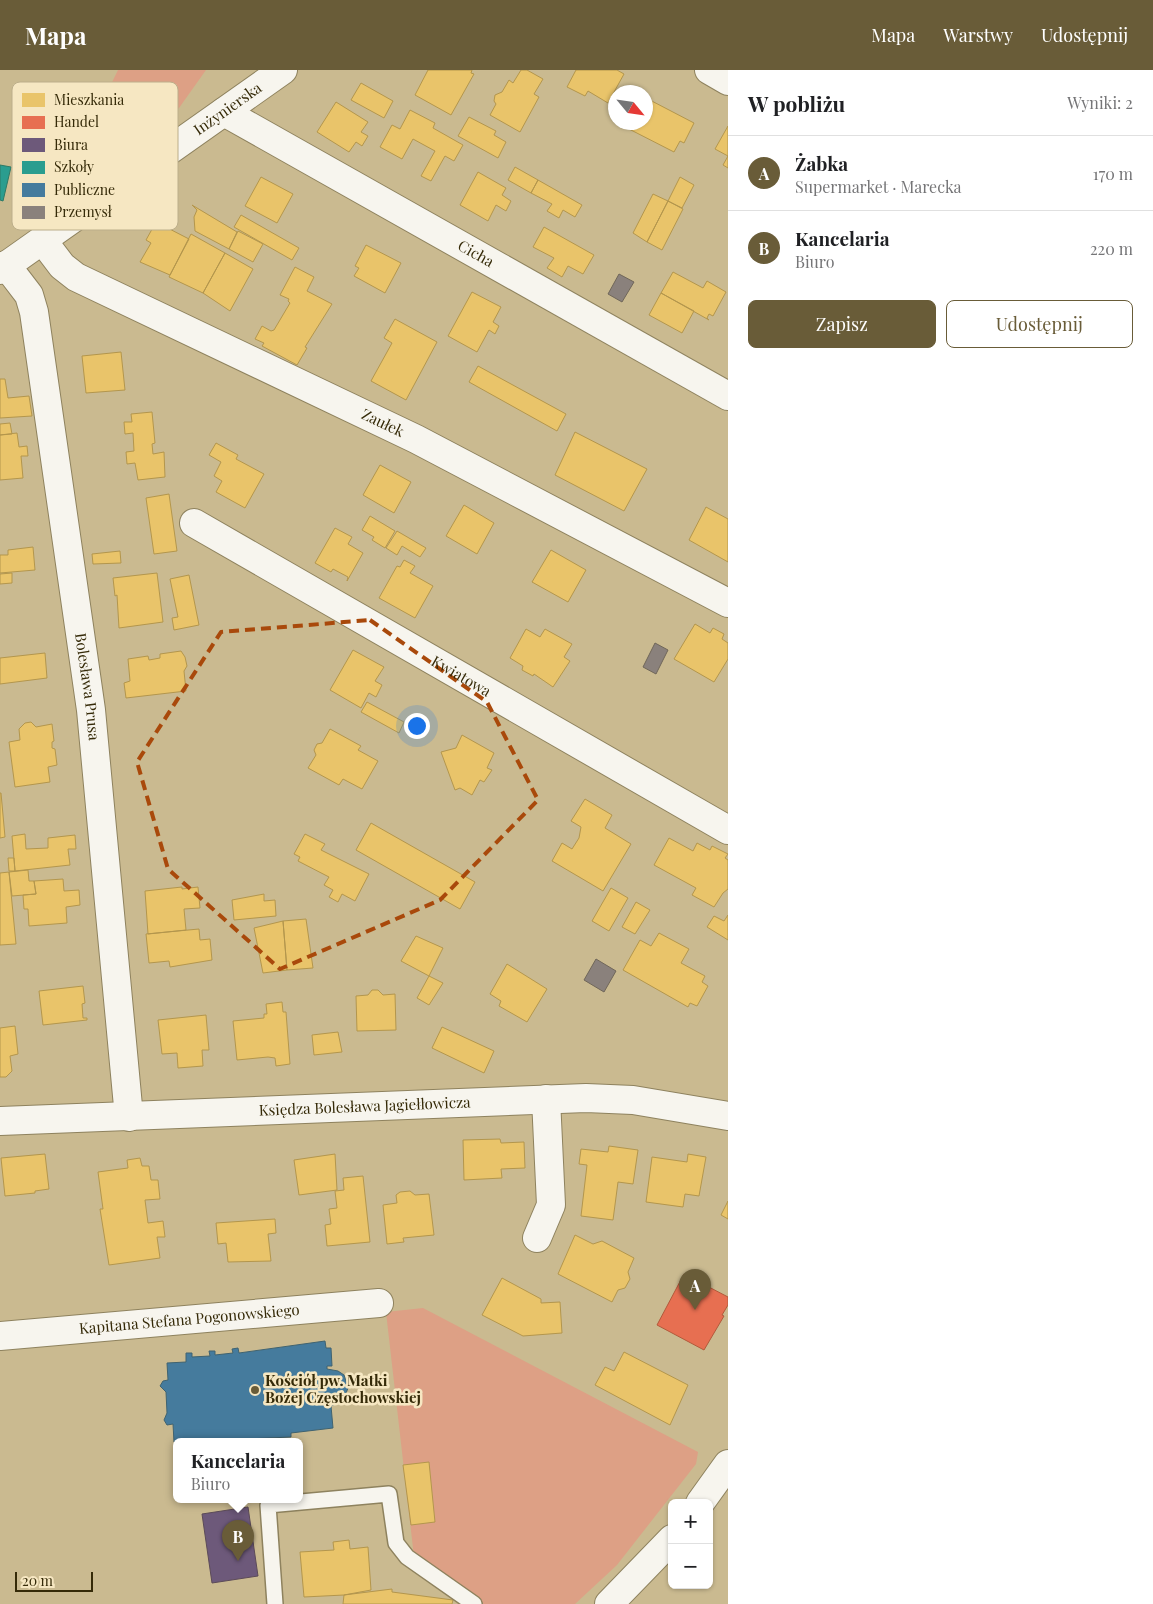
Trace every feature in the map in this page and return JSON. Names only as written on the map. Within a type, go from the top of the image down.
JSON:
[{"type":"street","name":"Inżynierska","points":[[178,145],[283,70]]},
{"type":"street","points":[[709,70],[728,81]]},
{"type":"street","name":"Cicha","points":[[224,112],[728,396]]},
{"type":"street","name":"Inżynierska","points":[[3,268],[58,230]]},
{"type":"street","name":"Zaułek","points":[[42,241],[62,266],[76,277],[416,438],[728,603]]},
{"type":"street","name":"Bolesława Prusa","points":[[3,268],[29,295],[34,312],[91,710],[129,1117]]},
{"type":"street","name":"Kwiatowa","points":[[194,523],[728,830]]},
{"type":"street","points":[[537,1238],[551,1205],[546,1099]]},
{"type":"street","name":"Księdza Bolesława Jagiełłowicza","points":[[0,1121],[546,1099],[633,1100],[728,1116]]},
{"type":"street","name":"Kapitana Stefana Pogonowskiego","points":[[0,1336],[379,1303]]},
{"type":"street","points":[[703,1499],[728,1464]]},
{"type":"street","points":[[609,1604],[668,1543]]},
{"type":"lane","points":[[303,1502],[389,1494],[396,1543],[407,1557],[474,1604]]},
{"type":"lane","points":[[275,1604],[268,1505],[290,1503]]},
{"type":"highlighted area","points":[[370,620],[487,702],[538,800],[440,900],[280,969],[168,869],[137,762],[221,632]]},
{"type":"shaded area","points":[[118,70],[206,70],[178,109],[178,82],[112,82]]},
{"type":"shaded area","points":[[423,1308],[698,1452],[696,1464],[617,1565],[575,1604],[481,1604],[414,1557],[386,1312]]},
{"type":"building: Mieszkania","points":[[428,70],[472,70],[471,73],[474,74],[451,115],[415,95]]},
{"type":"building: Mieszkania","points":[[521,70],[527,70],[543,79],[534,94],[539,97],[520,132],[490,115],[496,104],[494,101],[495,95],[502,92],[509,80],[513,83]]},
{"type":"building: Mieszkania","points":[[576,70],[617,70],[624,74],[618,85],[608,85],[608,103],[588,91],[585,96],[567,87]]},
{"type":"building: Mieszkania","points":[[361,83],[393,101],[384,118],[351,100]]},
{"type":"building: Mieszkania","points":[[336,102],[368,122],[361,132],[368,136],[362,146],[356,142],[349,152],[317,132]]},
{"type":"building: Mieszkania","points":[[653,102],[694,123],[684,143],[680,141],[674,152],[631,130],[653,130]]},
{"type":"building: Mieszkania","points":[[410,110],[435,123],[433,128],[463,145],[454,161],[445,156],[431,181],[421,176],[435,151],[413,139],[402,159],[380,147],[392,125],[400,129]]},
{"type":"building: Mieszkania","points":[[469,117],[496,131],[494,135],[506,142],[498,158],[458,136]]},
{"type":"building: Mieszkania","points":[[728,126],[728,156],[715,149]]},
{"type":"building: Mieszkania","points":[[728,156],[728,168],[723,165]]},
{"type":"building: Mieszkania","points":[[515,167],[538,180],[531,193],[508,180]]},
{"type":"building: Mieszkania","points":[[478,172],[506,188],[502,195],[511,201],[506,211],[496,205],[488,221],[460,205]]},
{"type":"building: Mieszkania","points":[[261,177],[293,194],[277,223],[245,206]]},
{"type":"building: Mieszkania","points":[[680,177],[694,185],[682,208],[668,201]]},
{"type":"building: Mieszkania","points":[[538,180],[582,205],[575,217],[563,210],[559,218],[547,211],[552,204],[531,193]]},
{"type":"building: Mieszkania","points":[[653,194],[668,201],[647,242],[633,233]]},
{"type":"building: Mieszkania","points":[[668,201],[683,209],[662,250],[647,242]]},
{"type":"building: Mieszkania","points":[[192,205],[237,232],[229,249],[195,231],[194,217],[197,210]]},
{"type":"building: Mieszkania","points":[[241,215],[299,248],[292,260],[234,227]]},
{"type":"building: Mieszkania","points":[[544,227],[594,255],[583,274],[568,266],[562,277],[547,268],[554,258],[533,247]]},
{"type":"building: Mieszkania","points":[[152,230],[172,230],[189,239],[170,275],[140,262],[151,243],[146,240]]},
{"type":"building: Mieszkania","points":[[238,231],[263,244],[253,262],[229,249]]},
{"type":"building: Mieszkania","points":[[191,234],[225,253],[203,293],[169,277]]},
{"type":"building: Mieszkania","points":[[366,245],[401,263],[385,293],[354,276],[359,268],[355,266]]},
{"type":"building: Mieszkania","points":[[225,253],[253,269],[230,311],[203,293]]},
{"type":"building: Mieszkania","points":[[295,267],[314,277],[307,291],[332,304],[305,347],[307,348],[297,365],[262,346],[264,343],[255,339],[262,326],[271,331],[274,330],[290,303],[289,299],[280,295]]},
{"type":"building: Mieszkania","points":[[673,272],[703,288],[707,281],[726,292],[713,316],[709,314],[707,318],[709,320],[661,293]]},
{"type":"building: Mieszkania","points":[[472,292],[501,307],[493,322],[499,326],[495,334],[489,330],[477,352],[448,336]]},
{"type":"building: Mieszkania","points":[[661,293],[694,311],[682,333],[649,315]]},
{"type":"building: Mieszkania","points":[[395,319],[437,342],[406,400],[371,381],[392,343],[384,338]]},
{"type":"building: Mieszkania","points":[[121,352],[125,390],[86,393],[82,356]]},
{"type":"building: Mieszkania","points":[[478,366],[566,414],[557,431],[469,382]]},
{"type":"building: Mieszkania","points":[[0,379],[5,379],[8,398],[29,396],[32,416],[0,418]]},
{"type":"building: Mieszkania","points":[[152,412],[155,443],[152,444],[153,454],[164,452],[165,477],[138,480],[135,463],[127,464],[126,452],[134,451],[133,433],[125,434],[124,422],[132,422],[131,414]]},
{"type":"building: Mieszkania","points":[[10,423],[12,434],[0,435],[0,424]]},
{"type":"building: Mieszkania","points":[[575,432],[647,469],[624,511],[555,475]]},
{"type":"building: Mieszkania","points":[[17,433],[19,447],[27,446],[28,456],[21,456],[23,478],[0,480],[0,435]]},
{"type":"building: Mieszkania","points":[[216,443],[238,455],[236,459],[264,474],[245,508],[216,492],[222,481],[214,476],[221,462],[209,455]]},
{"type":"building: Mieszkania","points":[[380,465],[411,482],[394,513],[363,495]]},
{"type":"building: Mieszkania","points":[[169,494],[177,551],[154,554],[146,498]]},
{"type":"building: Mieszkania","points":[[464,505],[494,523],[477,554],[446,536]]},
{"type":"building: Mieszkania","points":[[706,507],[728,519],[728,562],[689,540]]},
{"type":"building: Mieszkania","points":[[370,516],[395,531],[385,548],[372,540],[374,537],[362,530]]},
{"type":"building: Mieszkania","points":[[335,528],[352,537],[348,544],[363,553],[347,581],[348,577],[333,569],[331,572],[315,563]]},
{"type":"building: Mieszkania","points":[[397,531],[426,548],[420,557],[402,546],[397,555],[386,548]]},
{"type":"building: Mieszkania","points":[[33,547],[35,570],[0,573],[0,555],[8,555],[8,550]]},
{"type":"building: Mieszkania","points":[[551,550],[586,570],[568,602],[532,582]]},
{"type":"building: Mieszkania","points":[[120,551],[121,563],[93,564],[92,554]]},
{"type":"building: Mieszkania","points":[[404,560],[415,566],[410,573],[433,586],[415,618],[379,598],[397,566],[400,567]]},
{"type":"building: Mieszkania","points":[[12,573],[12,583],[0,584],[0,574]]},
{"type":"building: Mieszkania","points":[[157,573],[163,622],[119,628],[117,595],[115,596],[113,578]]},
{"type":"building: Mieszkania","points":[[189,575],[199,625],[174,630],[172,618],[178,617],[170,579]]},
{"type":"building: Mieszkania","points":[[695,624],[710,633],[713,628],[724,634],[722,639],[728,643],[728,659],[714,682],[674,659]]},
{"type":"building: Mieszkania","points":[[526,629],[540,637],[545,629],[572,644],[564,657],[570,661],[553,687],[534,674],[533,676],[522,670],[523,666],[510,658]]},
{"type":"building: Mieszkania","points":[[353,650],[384,667],[375,681],[382,685],[376,697],[369,693],[361,708],[330,690]]},
{"type":"building: Mieszkania","points":[[181,651],[187,666],[184,671],[186,691],[126,698],[124,683],[130,681],[128,659],[148,656],[149,660],[160,658],[160,654]]},
{"type":"building: Mieszkania","points":[[45,653],[47,678],[0,684],[0,658]]},
{"type":"building: Mieszkania","points":[[367,702],[404,722],[399,733],[361,712]]},
{"type":"building: Mieszkania","points":[[31,722],[36,727],[52,724],[54,741],[52,742],[52,748],[55,749],[57,765],[48,767],[50,782],[15,787],[9,742],[20,740],[19,729],[25,723]]},
{"type":"building: Mieszkania","points":[[330,729],[361,746],[358,750],[378,761],[362,789],[343,779],[339,785],[308,768],[316,755],[314,750],[317,744],[322,743]]},
{"type":"building: Mieszkania","points":[[462,735],[494,753],[487,768],[492,770],[484,782],[480,780],[472,795],[460,788],[455,790],[441,752],[456,748]]},
{"type":"building: Mieszkania","points":[[0,793],[5,837],[0,838]]},
{"type":"building: Mieszkania","points":[[585,799],[612,815],[605,828],[631,844],[603,891],[552,861],[562,843],[572,849],[579,838],[581,827],[571,821]]},
{"type":"building: Mieszkania","points":[[371,823],[475,882],[460,909],[356,850]]},
{"type":"building: Mieszkania","points":[[25,834],[26,849],[48,848],[48,838],[75,835],[76,849],[68,849],[70,865],[15,871],[12,836]]},
{"type":"building: Mieszkania","points":[[305,834],[325,844],[321,850],[369,874],[355,901],[342,894],[338,902],[329,897],[333,890],[324,885],[329,877],[298,861],[300,857],[294,854]]},
{"type":"building: Mieszkania","points":[[669,838],[693,851],[697,843],[710,850],[712,846],[728,854],[725,858],[728,860],[728,889],[714,907],[692,895],[696,888],[654,865]]},
{"type":"building: Mieszkania","points":[[8,858],[14,858],[15,871],[9,871]]},
{"type":"building: Mieszkania","points":[[28,870],[29,881],[34,881],[36,894],[12,896],[9,872]]},
{"type":"building: Mieszkania","points":[[9,872],[16,944],[0,945],[0,873]]},
{"type":"building: Mieszkania","points":[[63,879],[64,891],[79,890],[80,905],[66,907],[67,923],[29,926],[28,909],[24,909],[23,895],[36,894],[34,881]]},
{"type":"building: Mieszkania","points":[[182,887],[182,889],[198,887],[200,908],[184,909],[186,930],[148,934],[145,891]]},
{"type":"building: Mieszkania","points":[[611,888],[628,898],[609,931],[592,921]]},
{"type":"building: Mieszkania","points":[[264,894],[264,901],[275,900],[276,916],[234,920],[232,900]]},
{"type":"building: Mieszkania","points":[[636,902],[650,910],[635,934],[622,927]]},
{"type":"building: Mieszkania","points":[[728,915],[728,940],[707,927],[714,916],[724,921]]},
{"type":"building: Mieszkania","points":[[306,919],[313,968],[287,970],[283,921]]},
{"type":"building: Mieszkania","points":[[283,921],[287,970],[263,973],[254,928]]},
{"type":"building: Mieszkania","points":[[199,929],[200,940],[210,939],[212,960],[170,967],[169,961],[149,963],[146,934]]},
{"type":"building: Mieszkania","points":[[659,933],[689,949],[681,963],[705,976],[702,982],[708,986],[697,1006],[690,1003],[688,1007],[623,970],[640,940],[651,946]]},
{"type":"building: Mieszkania","points":[[416,936],[443,948],[429,976],[401,961]]},
{"type":"building: Mieszkania","points":[[507,964],[547,989],[527,1022],[499,1006],[501,1001],[490,994]]},
{"type":"building: Mieszkania","points":[[429,976],[443,983],[429,1005],[417,998]]},
{"type":"building: Mieszkania","points":[[83,986],[85,1003],[82,1004],[83,1018],[87,1018],[87,1020],[43,1025],[39,991]]},
{"type":"building: Mieszkania","points":[[372,990],[378,990],[383,995],[395,994],[396,1030],[357,1031],[356,996],[368,995]]},
{"type":"building: Mieszkania","points":[[282,1002],[283,1012],[286,1012],[290,1064],[276,1066],[275,1058],[268,1057],[237,1060],[233,1021],[264,1018],[264,1014],[267,1014],[266,1004]]},
{"type":"building: Mieszkania","points":[[206,1015],[209,1050],[202,1050],[203,1066],[178,1068],[177,1053],[162,1054],[158,1020]]},
{"type":"building: Mieszkania","points":[[15,1026],[18,1054],[10,1056],[12,1071],[6,1077],[0,1077],[0,1028]]},
{"type":"building: Mieszkania","points":[[442,1027],[494,1051],[484,1073],[432,1048]]},
{"type":"building: Mieszkania","points":[[338,1032],[342,1052],[314,1055],[312,1035]]},
{"type":"building: Mieszkania","points":[[500,1139],[501,1143],[524,1142],[525,1168],[501,1169],[502,1178],[464,1180],[463,1140]]},
{"type":"building: Mieszkania","points":[[609,1146],[638,1150],[633,1184],[618,1182],[613,1220],[581,1216],[587,1165],[579,1164],[581,1149],[608,1152]]},
{"type":"building: Mieszkania","points":[[45,1154],[49,1189],[35,1191],[35,1193],[5,1196],[1,1158]]},
{"type":"building: Mieszkania","points":[[335,1154],[337,1190],[299,1195],[294,1160]]},
{"type":"building: Mieszkania","points":[[688,1154],[706,1157],[699,1196],[685,1194],[683,1207],[646,1202],[652,1157],[687,1162]]},
{"type":"building: Mieszkania","points":[[140,1158],[142,1166],[149,1166],[151,1180],[158,1180],[160,1199],[145,1200],[148,1223],[163,1221],[165,1237],[157,1237],[160,1258],[109,1265],[100,1209],[103,1209],[98,1172],[128,1168],[127,1160]]},
{"type":"building: Mieszkania","points":[[363,1176],[370,1242],[327,1246],[325,1225],[331,1224],[329,1209],[337,1208],[335,1191],[344,1190],[343,1178]]},
{"type":"building: Mieszkania","points":[[410,1191],[415,1195],[429,1194],[434,1235],[403,1238],[404,1242],[387,1244],[383,1205],[397,1203],[396,1195],[400,1192]]},
{"type":"building: Mieszkania","points":[[728,1201],[728,1219],[721,1215]]},
{"type":"building: Mieszkania","points":[[275,1219],[276,1233],[268,1234],[271,1261],[228,1262],[226,1243],[218,1244],[216,1223]]},
{"type":"building: Mieszkania","points":[[575,1235],[593,1244],[602,1241],[634,1258],[628,1272],[630,1279],[625,1288],[618,1290],[612,1302],[558,1274]]},
{"type":"building: Mieszkania","points":[[502,1278],[541,1299],[541,1303],[560,1302],[562,1333],[523,1336],[482,1315]]},
{"type":"building: Mieszkania","points":[[624,1352],[688,1385],[670,1425],[595,1385],[605,1367],[614,1371]]},
{"type":"building: Mieszkania","points":[[429,1462],[435,1522],[411,1525],[403,1465]]},
{"type":"building: Mieszkania","points":[[349,1540],[350,1549],[368,1547],[371,1590],[344,1595],[304,1597],[300,1552],[334,1550],[333,1542]]},
{"type":"building: Mieszkania","points":[[392,1589],[392,1592],[453,1600],[452,1604],[343,1604],[344,1595]]},
{"type":"building: Handel","points":[[684,1274],[728,1297],[728,1305],[722,1315],[724,1316],[704,1350],[657,1325]]},
{"type":"building: Biura","points":[[248,1507],[258,1576],[212,1583],[202,1514]]},
{"type":"building: Szkoły","points":[[0,165],[11,167],[3,201],[0,200]]},
{"type":"building: Publiczne","name":"Kościół pw. Matki Bożej Częstochowskiej","points":[[325,1341],[326,1348],[331,1348],[332,1366],[327,1366],[327,1369],[338,1371],[344,1375],[348,1388],[343,1401],[331,1406],[333,1428],[291,1433],[291,1437],[174,1438],[173,1424],[167,1425],[164,1420],[167,1413],[166,1392],[160,1386],[163,1381],[168,1380],[167,1363],[186,1362],[186,1353],[192,1353],[192,1357],[210,1356],[209,1351],[215,1351],[215,1355],[233,1353],[232,1349],[238,1348],[239,1353]]},
{"type":"building: Przemysł","points":[[619,274],[634,282],[622,302],[608,294]]},
{"type":"building: Przemysł","points":[[655,643],[668,650],[656,674],[643,667]]},
{"type":"building: Przemysł","points":[[596,959],[616,971],[604,992],[584,980]]},
{"type":"place","name":"Żabka","points":[[695,1310]]},
{"type":"place","name":"Kościół pw. Matki Bożej Częstochowskiej","points":[[255,1390]]},
{"type":"place","name":"Kancelaria","points":[[238,1561]]}]
